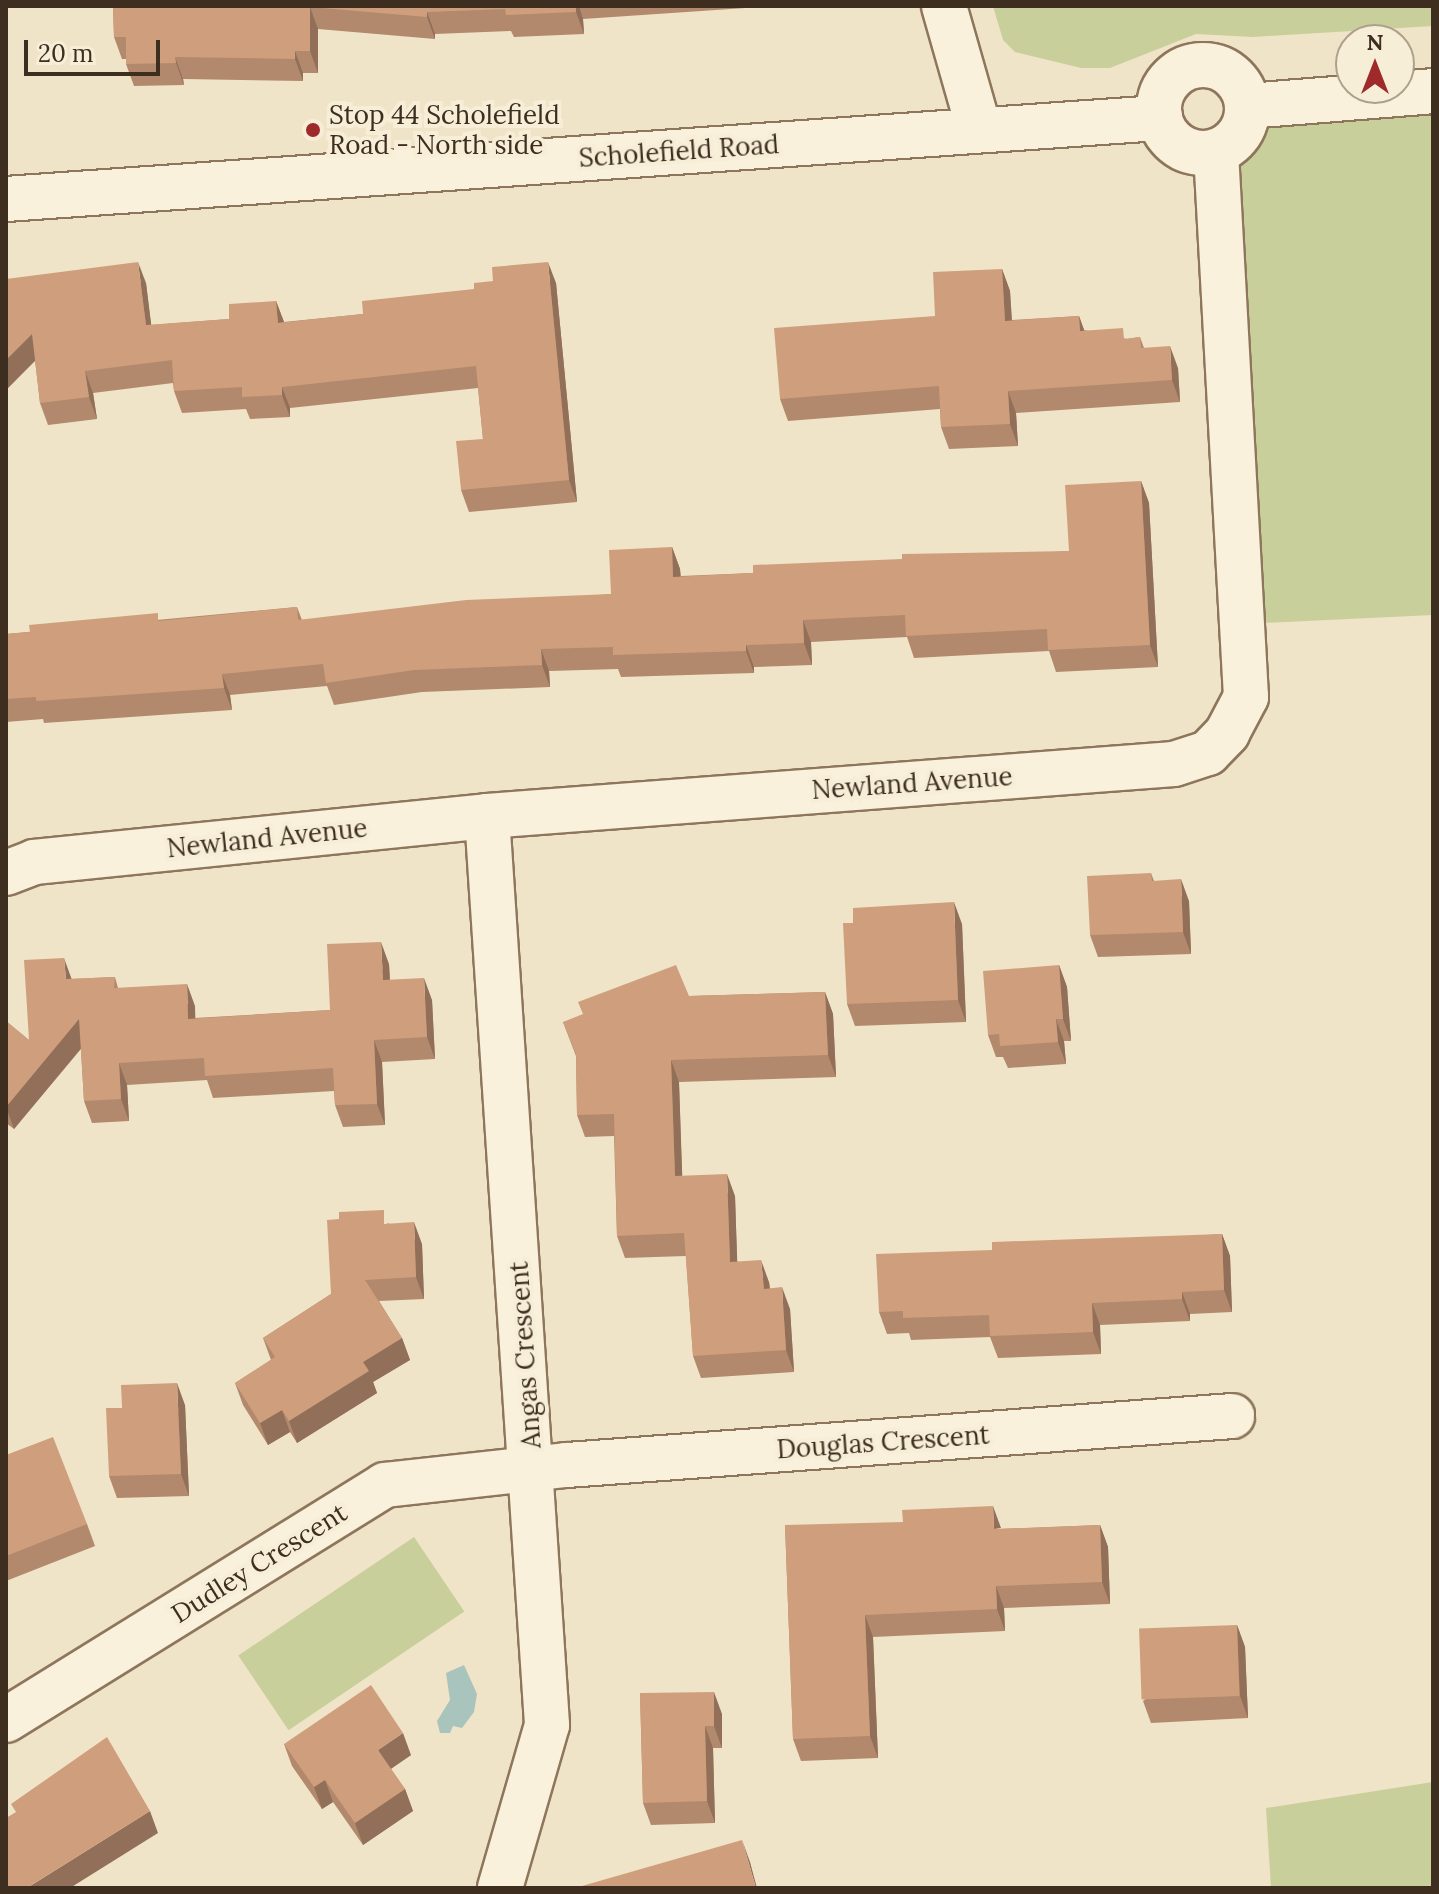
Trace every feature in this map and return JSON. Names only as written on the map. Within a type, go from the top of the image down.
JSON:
[{"type":"street","points":[[944,6],[979,129]]},
{"type":"street","points":[[1202,65],[1231,75],[1248,106],[1240,135],[1216,152],[1185,150],[1163,129],[1160,118],[1164,88],[1188,68],[1202,65]]},
{"type":"street","points":[[1248,106],[1433,91]]},
{"type":"street","name":"Scholefield Road","points":[[6,199],[1160,118]]},
{"type":"street","name":"Newland Avenue","points":[[6,873],[34,862],[487,816],[1174,764],[1208,753],[1227,733],[1246,697],[1216,152]]},
{"type":"street","name":"Angas Crescent","points":[[487,816],[534,1468],[547,1725],[500,1888]]},
{"type":"street","name":"Douglas Crescent","points":[[534,1468],[1232,1416]]},
{"type":"street","name":"Dudley Crescent","points":[[6,1720],[385,1485],[534,1468]]},
{"type":"green space","points":[[993,6],[1433,6],[1433,26],[1335,24],[1335,32],[1253,37],[1196,34],[1110,68],[1081,68],[1015,52],[1003,40]]},
{"type":"green space","points":[[1433,107],[1433,615],[1262,623],[1232,157],[1251,138],[1258,119]]},
{"type":"green space","points":[[414,1537],[464,1612],[289,1730],[238,1656]]},
{"type":"green space","points":[[1433,1782],[1433,1888],[1271,1888],[1266,1808]]},
{"type":"water","points":[[464,1665],[477,1694],[474,1712],[462,1728],[453,1726],[450,1733],[440,1733],[437,1721],[450,1700],[446,1673]]},
{"type":"building","points":[[113,6],[576,6],[576,12],[506,15],[505,9],[427,12],[427,17],[310,7],[310,51],[295,51],[295,59],[175,57],[176,63],[126,64],[126,37],[114,37]]},
{"type":"building","points":[[138,262],[146,325],[229,319],[229,304],[276,301],[278,323],[363,314],[362,301],[474,289],[474,283],[493,281],[492,267],[548,262],[569,480],[461,490],[456,441],[483,439],[476,366],[282,387],[282,395],[242,397],[242,387],[174,391],[172,360],[85,371],[89,397],[40,403],[32,334],[6,360],[6,279]]},
{"type":"building","points":[[1002,269],[1005,321],[1079,316],[1080,331],[1123,328],[1124,339],[1140,337],[1141,348],[1170,346],[1172,380],[1008,391],[1010,424],[941,427],[939,386],[780,399],[774,328],[935,316],[933,272]]},
{"type":"building","points":[[1141,481],[1150,645],[1048,650],[1047,629],[906,636],[905,615],[803,620],[804,643],[746,645],[746,651],[613,655],[613,647],[541,649],[542,665],[414,670],[326,683],[323,664],[222,674],[224,688],[36,701],[36,697],[6,699],[6,634],[30,632],[29,625],[158,613],[158,621],[297,607],[298,620],[466,600],[611,594],[609,550],[672,547],[673,577],[753,573],[753,565],[902,559],[902,554],[1069,551],[1065,485]]},
{"type":"building","points":[[1151,873],[1152,881],[1181,879],[1183,932],[1090,935],[1087,876]]},
{"type":"building","points":[[954,902],[958,1000],[847,1004],[843,923],[853,923],[853,908]]},
{"type":"building","points":[[381,942],[383,980],[424,978],[427,1037],[374,1040],[377,1104],[335,1105],[333,1068],[205,1076],[204,1058],[119,1063],[121,1099],[84,1101],[79,1019],[6,1107],[6,1021],[29,1040],[24,960],[64,958],[66,979],[115,977],[114,988],[187,984],[188,1019],[330,1010],[327,944]]},
{"type":"building","points":[[676,965],[689,996],[825,992],[828,1055],[671,1060],[675,1176],[727,1174],[730,1262],[761,1260],[764,1289],[782,1287],[786,1350],[693,1356],[684,1233],[617,1236],[614,1114],[577,1115],[576,1054],[563,1022],[583,1014],[578,1002]]},
{"type":"building","points":[[1059,965],[1063,1019],[1056,1019],[1058,1042],[1000,1046],[999,1034],[988,1035],[983,971]]},
{"type":"building","points":[[384,1210],[384,1224],[414,1222],[416,1277],[365,1280],[402,1338],[363,1362],[369,1371],[289,1421],[282,1410],[260,1423],[235,1383],[275,1357],[263,1338],[331,1294],[327,1220],[339,1219],[339,1212]]},
{"type":"building","points":[[1222,1234],[1224,1290],[1182,1292],[1182,1299],[1092,1303],[1093,1332],[990,1336],[989,1315],[903,1318],[903,1311],[879,1312],[876,1254],[992,1250],[992,1242]]},
{"type":"building","points":[[177,1383],[181,1474],[109,1476],[106,1408],[122,1408],[121,1385]]},
{"type":"building","points":[[53,1437],[87,1524],[6,1556],[6,1455]]},
{"type":"building","points":[[993,1506],[994,1529],[1100,1525],[1102,1582],[996,1586],[997,1609],[865,1615],[870,1736],[793,1739],[785,1525],[903,1522],[902,1510]]},
{"type":"building","points":[[1237,1625],[1239,1696],[1142,1699],[1139,1628]]},
{"type":"building","points":[[371,1685],[403,1733],[378,1750],[405,1789],[355,1823],[325,1780],[314,1787],[284,1744]]},
{"type":"building","points":[[714,1692],[714,1726],[705,1726],[707,1801],[643,1803],[640,1693]]},
{"type":"building","points":[[107,1737],[150,1811],[27,1888],[6,1888],[6,1818],[16,1812],[11,1804]]},
{"type":"building","points":[[742,1840],[756,1888],[575,1888]]},
{"type":"place","name":"Stop 44 Scholefield Road - North side","points":[[313,130]]}]
